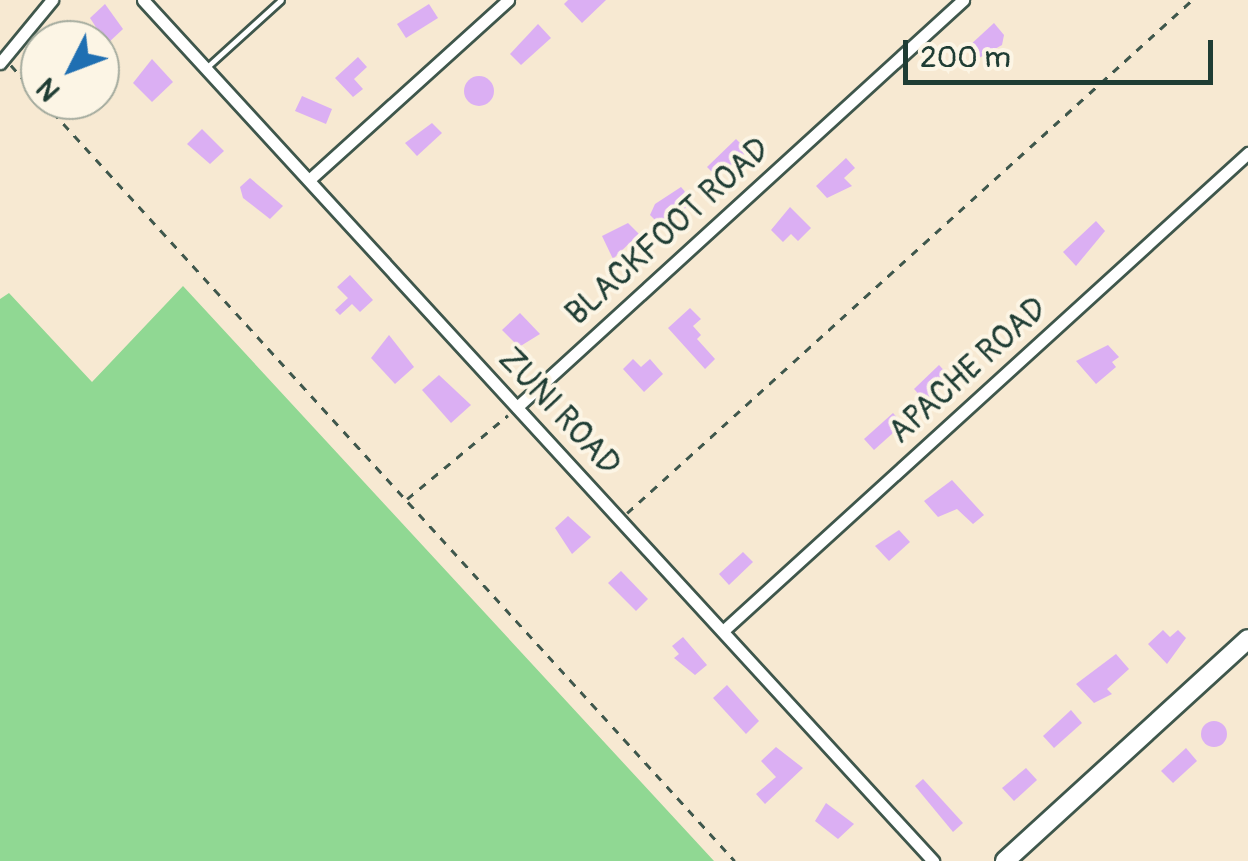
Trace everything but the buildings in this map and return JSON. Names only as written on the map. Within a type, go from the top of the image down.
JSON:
[{"type":"main road","points":[[1005,861],[1248,639]]},
{"type":"street","points":[[1,58],[52,0]]},
{"type":"street","name":"ZUNI ROAD","points":[[143,0],[933,861]]},
{"type":"street","points":[[310,179],[508,0]]},
{"type":"street","name":"BLACKFOOT ROAD","points":[[517,408],[963,0]]},
{"type":"street","name":"APACHE ROAD","points":[[724,630],[1248,153]]},
{"type":"lane","points":[[206,68],[282,0]]},
{"type":"path","points":[[620,518],[1192,0]]},
{"type":"path","points":[[1,58],[20,77]]},
{"type":"path","points":[[60,120],[735,861]]},
{"type":"path","points":[[406,499],[517,408]]},
{"type":"green space","points":[[183,286],[714,861],[0,861],[0,299],[9,293],[92,382]]}]
